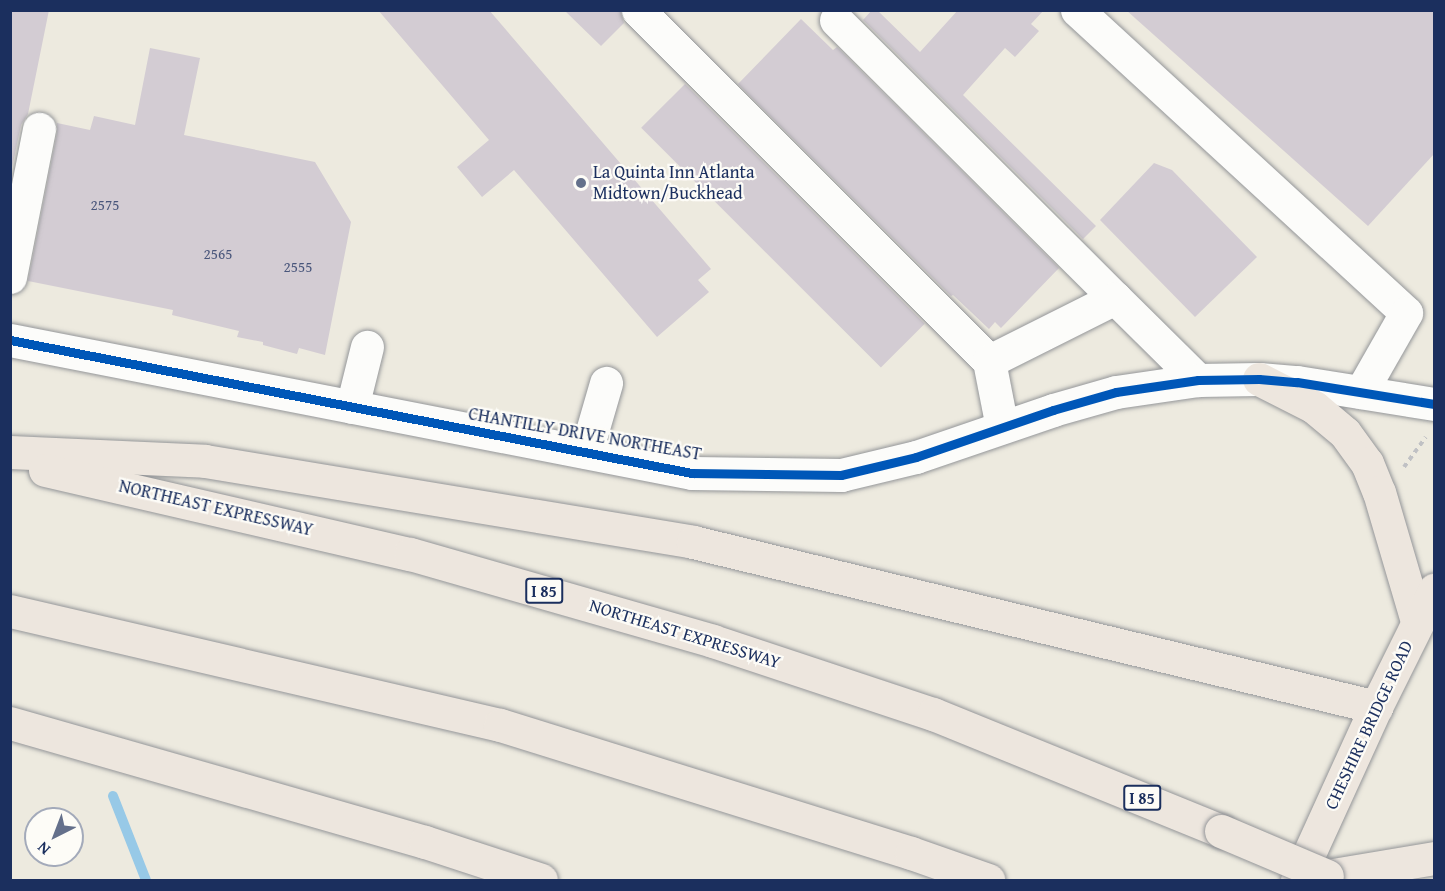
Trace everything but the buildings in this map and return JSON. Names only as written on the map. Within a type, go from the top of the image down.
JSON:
[{"type":"main road","points":[[1259,379],[1314,407],[1345,433],[1367,463],[1379,492],[1417,621]]},
{"type":"main road","points":[[10,452],[205,461],[693,542],[1376,707]]},
{"type":"main road","name":"NORTHEAST EXPRESSWAY","points":[[10,463],[189,501],[410,554],[713,641],[933,714],[1221,831],[1316,875]]},
{"type":"main road","name":"CHESHIRE BRIDGE ROAD","points":[[1316,875],[1376,707],[1434,590]]},
{"type":"main road","points":[[10,611],[500,725],[911,853],[988,880]]},
{"type":"main road","points":[[10,723],[449,849],[541,880]]},
{"type":"main road","points":[[1316,875],[1434,858]]},
{"type":"street","points":[[638,10],[989,361],[1002,428]]},
{"type":"street","points":[[1077,10],[1406,313],[1361,392]]},
{"type":"street","points":[[836,20],[1198,380]]},
{"type":"street","points":[[10,277],[39,129]]},
{"type":"street","points":[[989,361],[1115,298]]},
{"type":"street","name":"CHANTILLY DRIVE NORTHEAST","points":[[10,340],[692,473],[841,475],[916,457],[1116,392],[1198,380],[1259,379],[1361,392],[1432,418]]},
{"type":"street","points":[[352,407],[367,347]]},
{"type":"street","points":[[586,453],[606,383]]},
{"type":"path","points":[[1399,474],[1432,418]]},
{"type":"waterway","points":[[113,796],[146,880]]},
{"type":"cycle path","points":[[10,340],[692,473],[841,475],[916,457],[1053,410],[1116,392],[1198,380],[1259,379],[1297,382],[1434,404]]},
{"type":"place","name":"La Quinta Inn Atlanta Midtown/Buckhead","points":[[581,183]]}]
